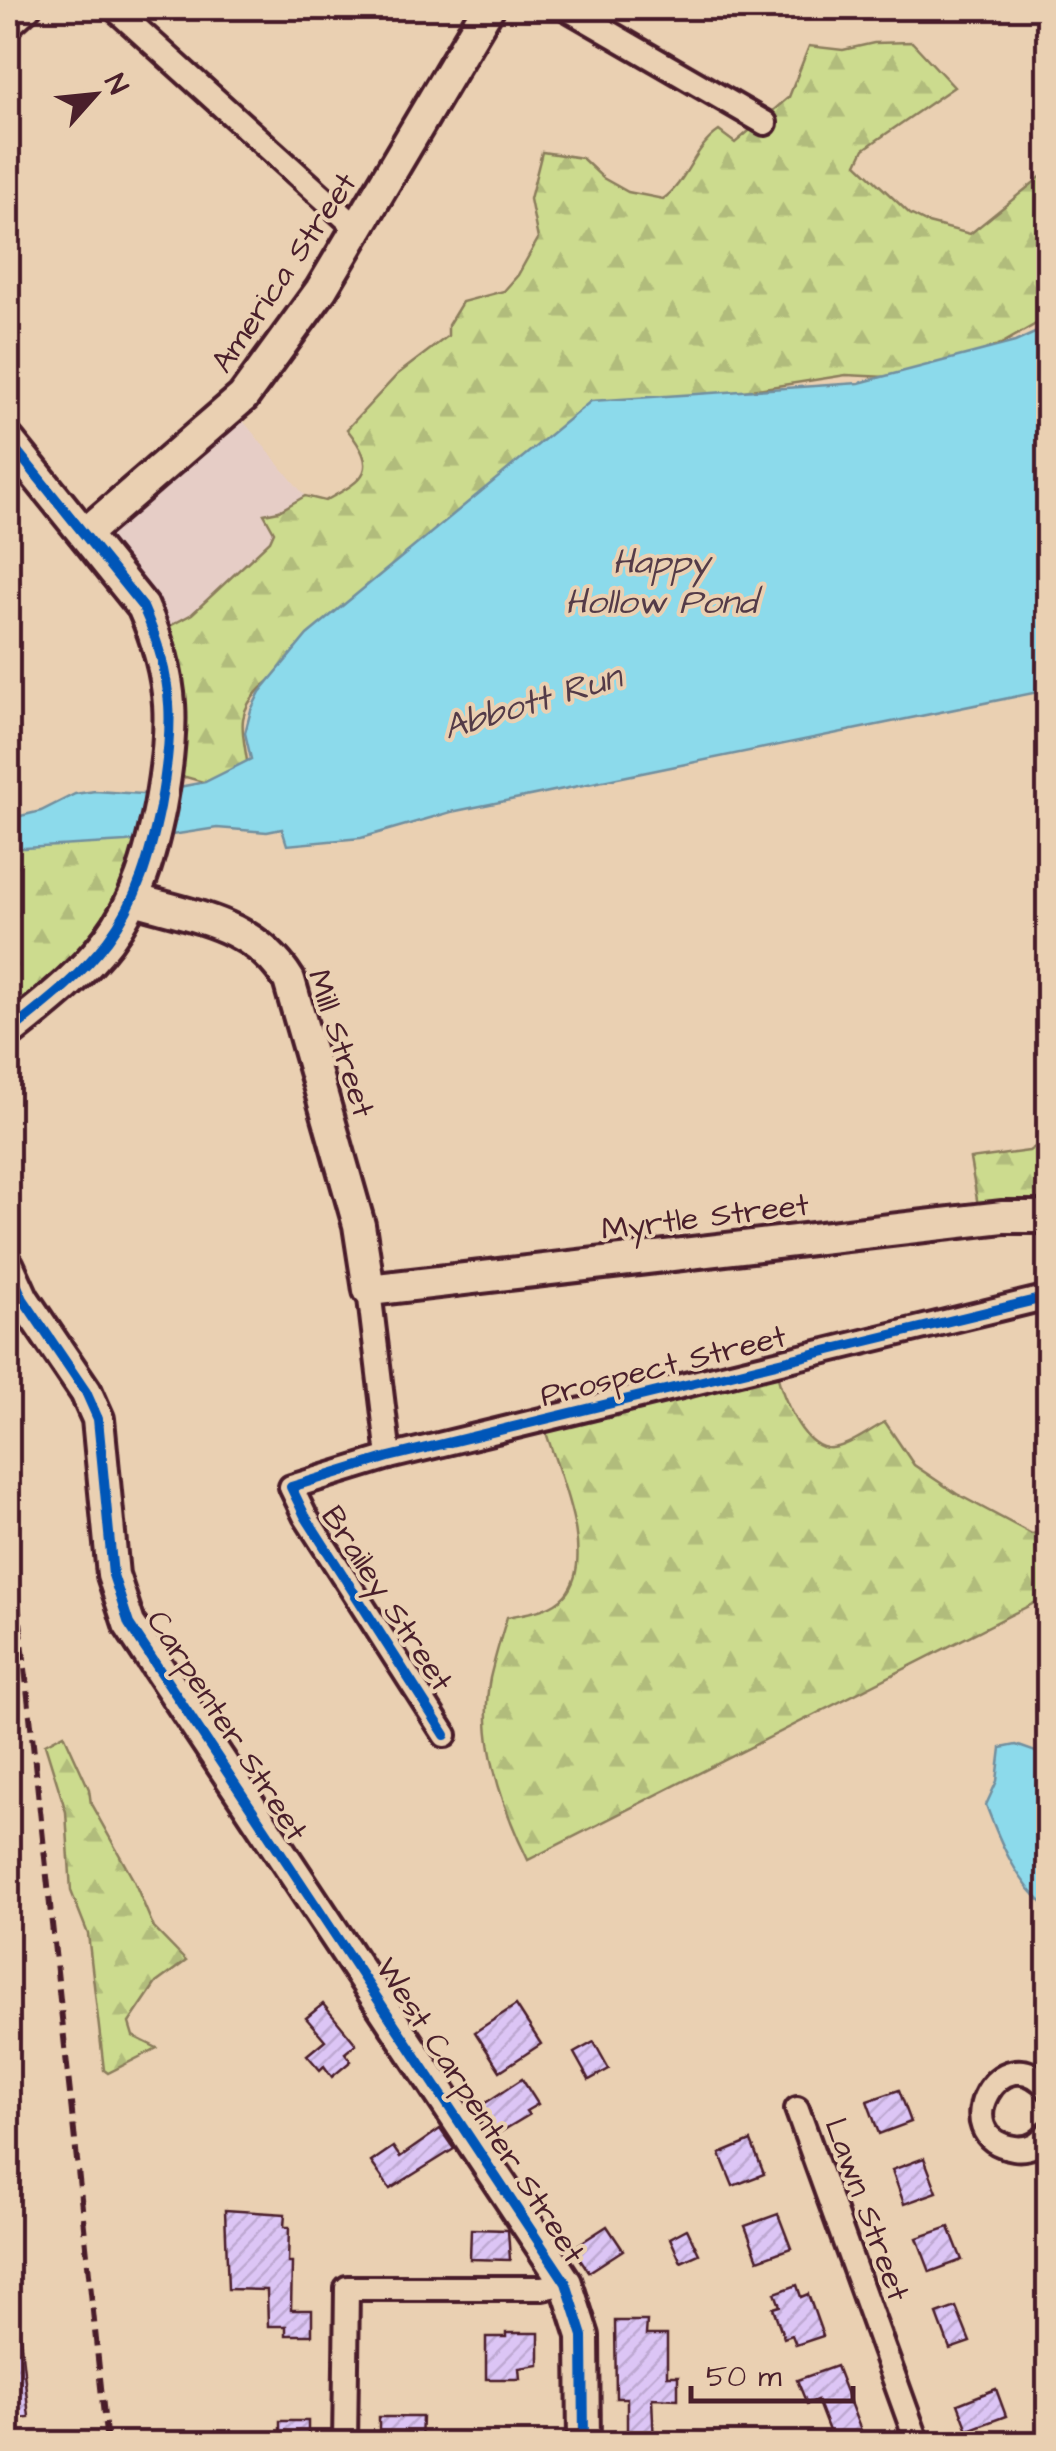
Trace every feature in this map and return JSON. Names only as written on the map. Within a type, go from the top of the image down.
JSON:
[{"type":"street","points":[[8,27],[28,8]]},
{"type":"street","points":[[114,8],[359,230]]},
{"type":"street","points":[[566,8],[765,123]]},
{"type":"street","name":"America Street","points":[[86,534],[243,397],[359,230],[481,10]]},
{"type":"street","points":[[8,440],[143,606],[168,684],[171,738],[152,850],[123,918],[92,960],[8,1033]]},
{"type":"street","name":"Mill Street","points":[[134,898],[252,938],[275,957],[289,980],[359,1225],[390,1457]]},
{"type":"street","name":"Myrtle Street","points":[[370,1290],[1003,1217],[1048,1217]]},
{"type":"street","name":"Carpenter Street","points":[[8,1266],[22,1299],[86,1392],[98,1419],[113,1575],[128,1624],[331,1927]]},
{"type":"street","name":"Prospect Street","points":[[291,1487],[390,1457],[1048,1297]]},
{"type":"street","name":"Brailey Street","points":[[291,1487],[304,1516],[446,1735]]},
{"type":"street","name":"West Carpenter Street","points":[[331,1927],[566,2283],[583,2336],[584,2444]]},
{"type":"street","points":[[1048,2088],[1032,2075],[1006,2075],[987,2090],[980,2113],[990,2135],[1010,2148],[1033,2146],[1048,2133]]},
{"type":"street","name":"Lawn Street","points":[[798,2109],[918,2444]]},
{"type":"street","points":[[344,2444],[347,2288],[542,2288],[566,2283]]},
{"type":"shaded area","points":[[235,411],[305,496],[279,511],[265,514],[274,533],[270,541],[192,615],[146,639],[90,546]]},
{"type":"green space","points":[[912,42],[954,87],[864,149],[857,164],[910,214],[970,234],[1048,171],[1048,317],[1001,344],[965,358],[886,377],[846,375],[636,408],[468,516],[436,528],[433,543],[261,688],[247,707],[242,725],[248,768],[210,784],[186,777],[160,783],[162,715],[146,639],[192,614],[270,541],[274,532],[264,514],[279,511],[305,496],[325,501],[359,479],[364,472],[363,454],[347,429],[398,374],[448,336],[448,325],[462,302],[504,291],[518,275],[538,239],[530,199],[542,152],[582,158],[603,178],[628,192],[663,199],[710,138],[719,131],[735,143],[789,97],[809,46],[843,50],[874,43]]},
{"type":"green space","points":[[143,832],[133,890],[8,1036],[8,845]]},
{"type":"green space","points":[[1048,1138],[1048,1234],[1042,1237],[1037,1224],[981,1223],[970,1159],[1029,1151]]},
{"type":"green space","points":[[776,1371],[794,1417],[817,1444],[827,1448],[842,1446],[885,1422],[914,1465],[957,1494],[1032,1534],[1048,1530],[1048,1596],[528,1860],[494,1771],[487,1701],[507,1617],[553,1605],[565,1595],[574,1579],[577,1559],[572,1513],[545,1429]]},
{"type":"green space","points":[[64,1734],[89,1789],[91,1804],[134,1881],[154,1928],[186,1961],[156,1983],[129,2023],[133,2036],[157,2048],[108,2073],[104,2070],[88,1934],[71,1891],[66,1812],[45,1744]]},
{"type":"water","name":"Happy Hollow Pond","points":[[1048,327],[1048,690],[451,812],[361,838],[287,845],[282,829],[267,832],[217,828],[126,842],[8,849],[8,819],[41,811],[75,794],[142,794],[205,782],[251,759],[245,733],[251,710],[260,692],[307,635],[591,401],[859,383],[1015,342]]},
{"type":"water","points":[[1016,1745],[1036,1752],[1048,1763],[1048,1908],[1018,1874],[986,1805],[997,1781],[1001,1748]]},
{"type":"building","points":[[323,2004],[356,2044],[345,2053],[351,2061],[332,2077],[307,2055],[325,2040],[306,2018]]},
{"type":"building","points":[[516,2005],[541,2044],[500,2071],[475,2032]]},
{"type":"building","points":[[594,2042],[609,2069],[589,2080],[574,2053]]},
{"type":"building","points":[[522,2079],[538,2104],[526,2111],[529,2115],[497,2134],[479,2107]]},
{"type":"building","points":[[899,2090],[911,2122],[879,2134],[867,2101]]},
{"type":"building","points":[[440,2129],[454,2149],[390,2189],[371,2162],[393,2147],[400,2157]]},
{"type":"building","points":[[751,2141],[764,2174],[733,2186],[720,2154]]},
{"type":"building","points":[[924,2158],[937,2192],[904,2204],[892,2170]]},
{"type":"building","points":[[225,2210],[285,2214],[284,2227],[289,2227],[288,2263],[292,2263],[291,2310],[312,2310],[312,2335],[286,2335],[286,2326],[268,2326],[267,2290],[228,2289]]},
{"type":"building","points":[[778,2214],[791,2248],[758,2260],[745,2226]]},
{"type":"building","points":[[607,2226],[623,2250],[589,2272],[573,2248]]},
{"type":"building","points":[[949,2227],[962,2260],[930,2272],[917,2238]]},
{"type":"building","points":[[471,2229],[508,2230],[510,2260],[470,2259]]},
{"type":"building","points":[[687,2229],[699,2254],[681,2262],[670,2238]]},
{"type":"building","points":[[797,2285],[801,2297],[808,2294],[823,2336],[796,2345],[792,2335],[784,2338],[773,2308],[780,2306],[775,2293]]},
{"type":"building","points":[[956,2307],[970,2342],[950,2349],[937,2314]]},
{"type":"building","points":[[615,2321],[647,2321],[646,2335],[667,2335],[667,2376],[678,2376],[678,2399],[652,2398],[654,2444],[627,2444],[627,2398],[616,2398]]},
{"type":"building","points":[[8,2327],[19,2327],[29,2417],[8,2419]]},
{"type":"building","points":[[506,2333],[539,2333],[539,2365],[519,2368],[520,2379],[486,2379],[486,2337],[506,2337]]},
{"type":"building","points":[[836,2366],[863,2436],[843,2444],[834,2444],[817,2400],[807,2404],[797,2380]]},
{"type":"building","points":[[996,2389],[1006,2416],[968,2430],[958,2404]]},
{"type":"building","points":[[379,2417],[422,2417],[421,2444],[379,2444]]},
{"type":"building","points":[[280,2421],[308,2421],[308,2444],[280,2444]]},
{"type":"railway","points":[[8,1508],[107,2444]]},
{"type":"cycle path","points":[[8,440],[143,607],[162,658],[169,706],[168,753],[156,825],[142,877],[127,909],[108,940],[85,966],[8,1033]]},
{"type":"cycle path","points":[[8,1266],[23,1299],[86,1392],[98,1419],[113,1575],[129,1624],[566,2283],[583,2336],[584,2444]]},
{"type":"cycle path","points":[[445,1735],[305,1516],[291,1487],[389,1457],[1048,1297]]},
{"type":"water label","name":"Abbott Run","points":[[532,701]]}]
